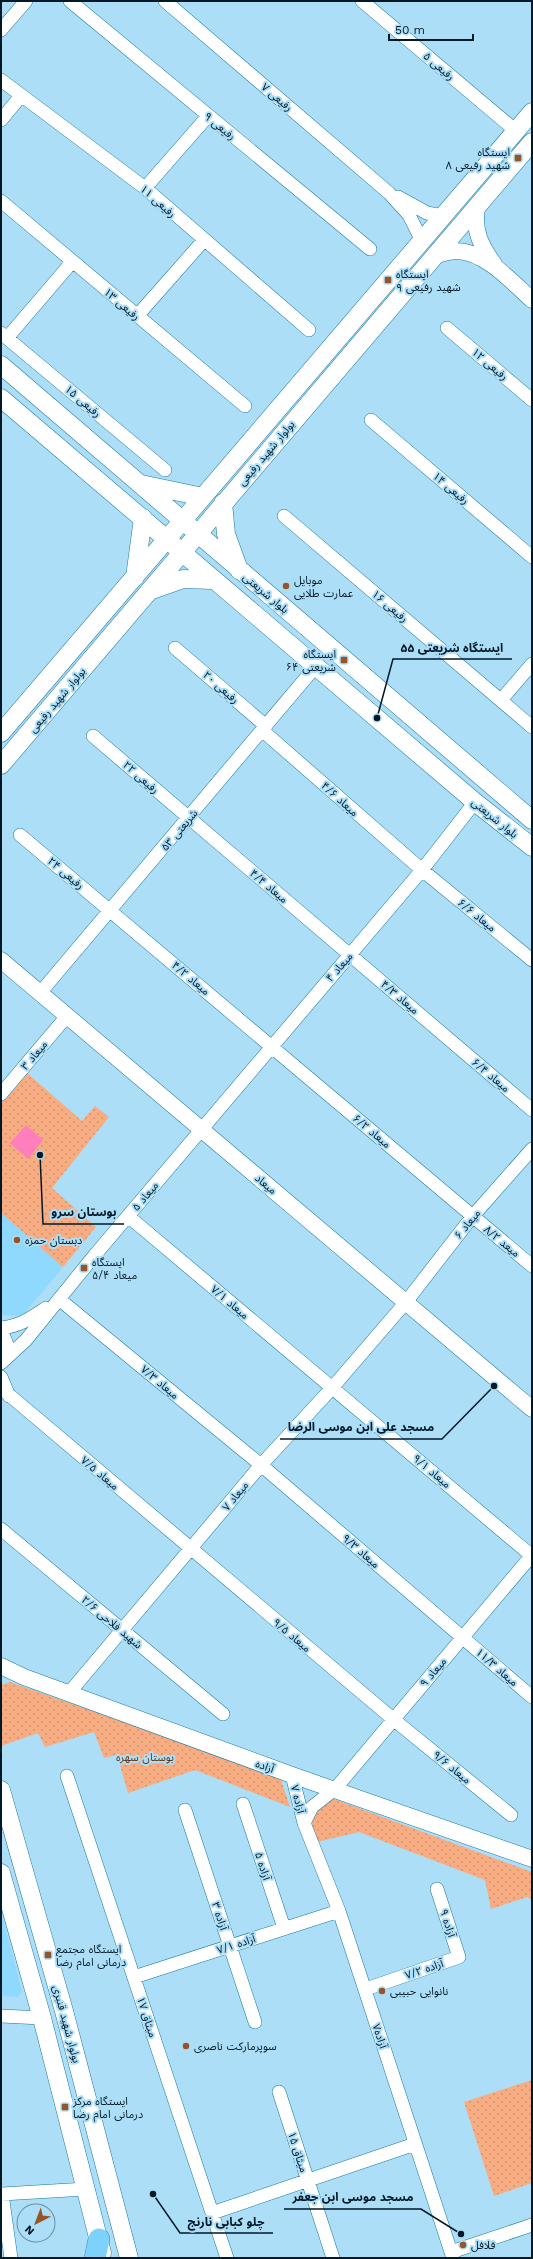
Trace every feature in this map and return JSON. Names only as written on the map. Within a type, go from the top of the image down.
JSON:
[{"type":"main road","name":"بولوار شهید رفیعی","points":[[1,733],[532,112]]},
{"type":"main road","name":"بولوار شهید رفیعی","points":[[1,765],[532,142]]},
{"type":"main road","name":"بلوار شریعتی","points":[[1,365],[197,534],[531,817]]},
{"type":"main road","name":"بلوار شریعتی","points":[[1,398],[475,802],[532,847]]},
{"type":"main road","points":[[140,484],[203,496]]},
{"type":"main road","points":[[223,504],[226,534],[240,570]]},
{"type":"main road","points":[[134,579],[143,518]]},
{"type":"main road","points":[[150,591],[183,579],[213,580]]},
{"type":"main road","name":"بولوار شهید قنبری","points":[[1,1790],[64,2011],[129,2258]]},
{"type":"main road","name":"بولوار شهید قنبری","points":[[1,1873],[42,2018],[86,2189],[99,2252]]},
{"type":"main road","points":[[42,2018],[64,2011]]},
{"type":"street","points":[[1,30],[26,1]]},
{"type":"street","name":"رفیعی ۹","points":[[70,1],[370,249]]},
{"type":"street","name":"رفیعی ۷","points":[[165,1],[389,193]]},
{"type":"street","name":"رفیعی ۵","points":[[362,1],[516,131]]},
{"type":"street","name":"رفیعی ۱۱","points":[[1,80],[20,97],[145,188],[309,330]]},
{"type":"street","points":[[1,120],[20,97]]},
{"type":"street","points":[[145,188],[208,116]]},
{"type":"street","points":[[389,193],[427,212],[443,216]]},
{"type":"street","points":[[389,193],[409,215],[422,241]]},
{"type":"street","name":"رفیعی ۱۳","points":[[1,201],[245,406]]},
{"type":"street","points":[[477,208],[476,223],[478,240],[498,271]]},
{"type":"street","points":[[137,316],[204,240]]},
{"type":"street","points":[[435,255],[457,251],[476,256],[498,271],[532,300]]},
{"type":"street","points":[[4,336],[72,262]]},
{"type":"street","name":"رفیعی ۱۲","points":[[447,328],[532,400]]},
{"type":"street","name":"رفیعی ۱۵","points":[[4,336],[165,470]]},
{"type":"street","name":"رفیعی ۱۴","points":[[371,420],[532,557]]},
{"type":"street","name":"رفیعی ۱۶","points":[[284,516],[532,727]]},
{"type":"street","name":"رفیعی ۲۰","points":[[176,648],[266,726]]},
{"type":"street","points":[[501,700],[532,664]]},
{"type":"street","name":"شریعتی ۵۳","points":[[40,993],[316,666]]},
{"type":"street","name":"میعاد ۴/۶","points":[[266,726],[263,731],[422,870]]},
{"type":"street","name":"رفیعی ۲۲","points":[[93,736],[189,818]]},
{"type":"street","name":"میعاد ۴","points":[[201,1130],[422,870],[475,802]]},
{"type":"street","name":"میعاد ۴/۴","points":[[189,818],[350,955]]},
{"type":"street","name":"رفیعی ۲۴","points":[[20,835],[111,910]]},
{"type":"street","name":"میعاد ۶/۶","points":[[422,870],[532,960]]},
{"type":"street","name":"میعاد ۴/۲","points":[[111,910],[272,1046]]},
{"type":"street","name":"میعاد ۴/۳","points":[[350,955],[451,1040]]},
{"type":"street","name":"میعاد","points":[[1,960],[532,1409]]},
{"type":"street","name":"میعاد ۳","points":[[1,1094],[67,1016]]},
{"type":"street","name":"میعاد ۶/۴","points":[[451,1040],[532,1110]]},
{"type":"street","name":"میعاد ۶/۲","points":[[272,1046],[472,1217]]},
{"type":"street","name":"میعاد ۵","points":[[59,1298],[201,1130]]},
{"type":"street","name":"میعاد ۶","points":[[406,1302],[472,1217],[532,1149]]},
{"type":"street","name":"میعاد ۷/۱","points":[[128,1216],[332,1388]]},
{"type":"street","name":"میعد ۸/۲","points":[[472,1217],[532,1266]]},
{"type":"street","points":[[1,1328],[13,1327],[26,1322],[59,1298]]},
{"type":"street","points":[[2,1363],[26,1340],[59,1298]]},
{"type":"street","name":"میعاد ۷/۳","points":[[59,1298],[260,1465]]},
{"type":"street","name":"میعاد ۷","points":[[69,1693],[192,1550],[260,1465],[332,1388],[406,1302]]},
{"type":"street","points":[[1,1334],[8,1345],[8,1351],[2,1363]]},
{"type":"street","name":"میعاد ۷/۵","points":[[1,1377],[5,1392],[192,1550]]},
{"type":"street","name":"میعاد ۹/۱","points":[[332,1388],[532,1555]]},
{"type":"street","name":"میعاد ۹/۳","points":[[260,1465],[462,1637]]},
{"type":"street","name":"شهید فلاحی ۲/۶","points":[[1,1529],[223,1714]]},
{"type":"street","name":"میعاد ۹/۵","points":[[192,1550],[393,1719]]},
{"type":"street","name":"میعاد ۹","points":[[335,1789],[532,1555]]},
{"type":"street","name":"میعاد ۱۱/۳","points":[[462,1637],[532,1697]]},
{"type":"street","name":"آزاده","points":[[1,1666],[24,1677],[292,1775],[532,1859]]},
{"type":"street","points":[[1,1681],[24,1677]]},
{"type":"street","name":"میعاد ۹/۶","points":[[393,1719],[511,1814]]},
{"type":"street","name":"آزاده ۷","points":[[292,1775],[304,1823]]},
{"type":"street","name":"میثاق ۱۷","points":[[67,1776],[227,2258]]},
{"type":"street","name":"آزاده ۷","points":[[304,1823],[312,1807],[335,1789]]},
{"type":"street","name":"آزاده ۵","points":[[243,1804],[284,1928]]},
{"type":"street","name":"آزاده ۳","points":[[185,1810],[255,2022]]},
{"type":"street","name":"آزاده۷","points":[[304,1823],[339,1911],[452,2255]]},
{"type":"street","name":"آزاده ۹","points":[[437,1889],[459,1957]]},
{"type":"street","name":"آزاده ۷/۱","points":[[134,1977],[339,1911]]},
{"type":"street","name":"آزاده ۷/۲","points":[[366,1990],[459,1957]]},
{"type":"street","points":[[1,2016],[42,2018]]},
{"type":"street","name":"میثاق ۱۵","points":[[279,2092],[332,2258]]},
{"type":"street","points":[[212,2213],[415,2144]]},
{"type":"street","points":[[11,2258],[2,2194],[86,2189]]},
{"type":"street","points":[[452,2255],[532,2225]]},
{"type":"shaded area","points":[[26,1125],[43,1140],[28,1159],[10,1143]]},
{"type":"shaded area","name":"دبستان حمزه","points":[[1,1213],[63,1267],[22,1316],[1,1315]]},
{"type":"shaded area","points":[[1,1911],[22,1991],[18,1997],[1,1996]]},
{"type":"green space","points":[[26,1072],[82,1121],[95,1106],[109,1117],[52,1188],[96,1227],[63,1267],[1,1213],[1,1102]]},
{"type":"green space","name":"بوستان سهره","points":[[10,1682],[280,1777],[290,1807],[195,1770],[128,1793],[117,1755],[104,1758],[94,1732],[45,1747],[38,1733],[1,1746],[1,1685]]},
{"type":"green space","points":[[331,1798],[532,1872],[532,1899],[527,1897],[491,1909],[485,1880],[359,1832],[317,1842],[310,1817]]},
{"type":"green space","points":[[532,2080],[532,2183],[494,2196],[464,2102]]},
{"type":"place","name":"ایستگاه شهید رفیعی ۸","points":[[518,158]]},
{"type":"place","name":"ایستگاه شهید رفیعی ۹","points":[[388,280]]},
{"type":"place","name":"موبایل عمارت طلایی","points":[[286,586]]},
{"type":"place","name":"ایستگاه شریعتی ۶۴","points":[[344,660]]},
{"type":"place","name":"ایستگاه شریعتی ۵۵","points":[[377,718]]},
{"type":"place","name":"بوستان سرو","points":[[40,1155]]},
{"type":"place","name":"دبستان حمزه","points":[[17,1240]]},
{"type":"place","name":"ایستگاه میعاد ۵/۴","points":[[84,1268]]},
{"type":"place","name":"مسجد علی ابن موسی الرضا","points":[[494,1386]]},
{"type":"place","name":"ایستگاه مجتمع درمانی امام رضا","points":[[48,1955]]},
{"type":"place","name":"نانوایی حبیبی","points":[[382,1991]]},
{"type":"place","name":"سوپرمارکت ناصری","points":[[186,2046]]},
{"type":"place","name":"ایستگاه مرکز درمانی امام رضا","points":[[65,2107]]},
{"type":"place","name":"چلو کبابی نارنج","points":[[153,2194]]},
{"type":"place","name":"مسجد موسی ابن جعفر","points":[[461,2234]]},
{"type":"place","name":"فلافل","points":[[463,2245]]}]
